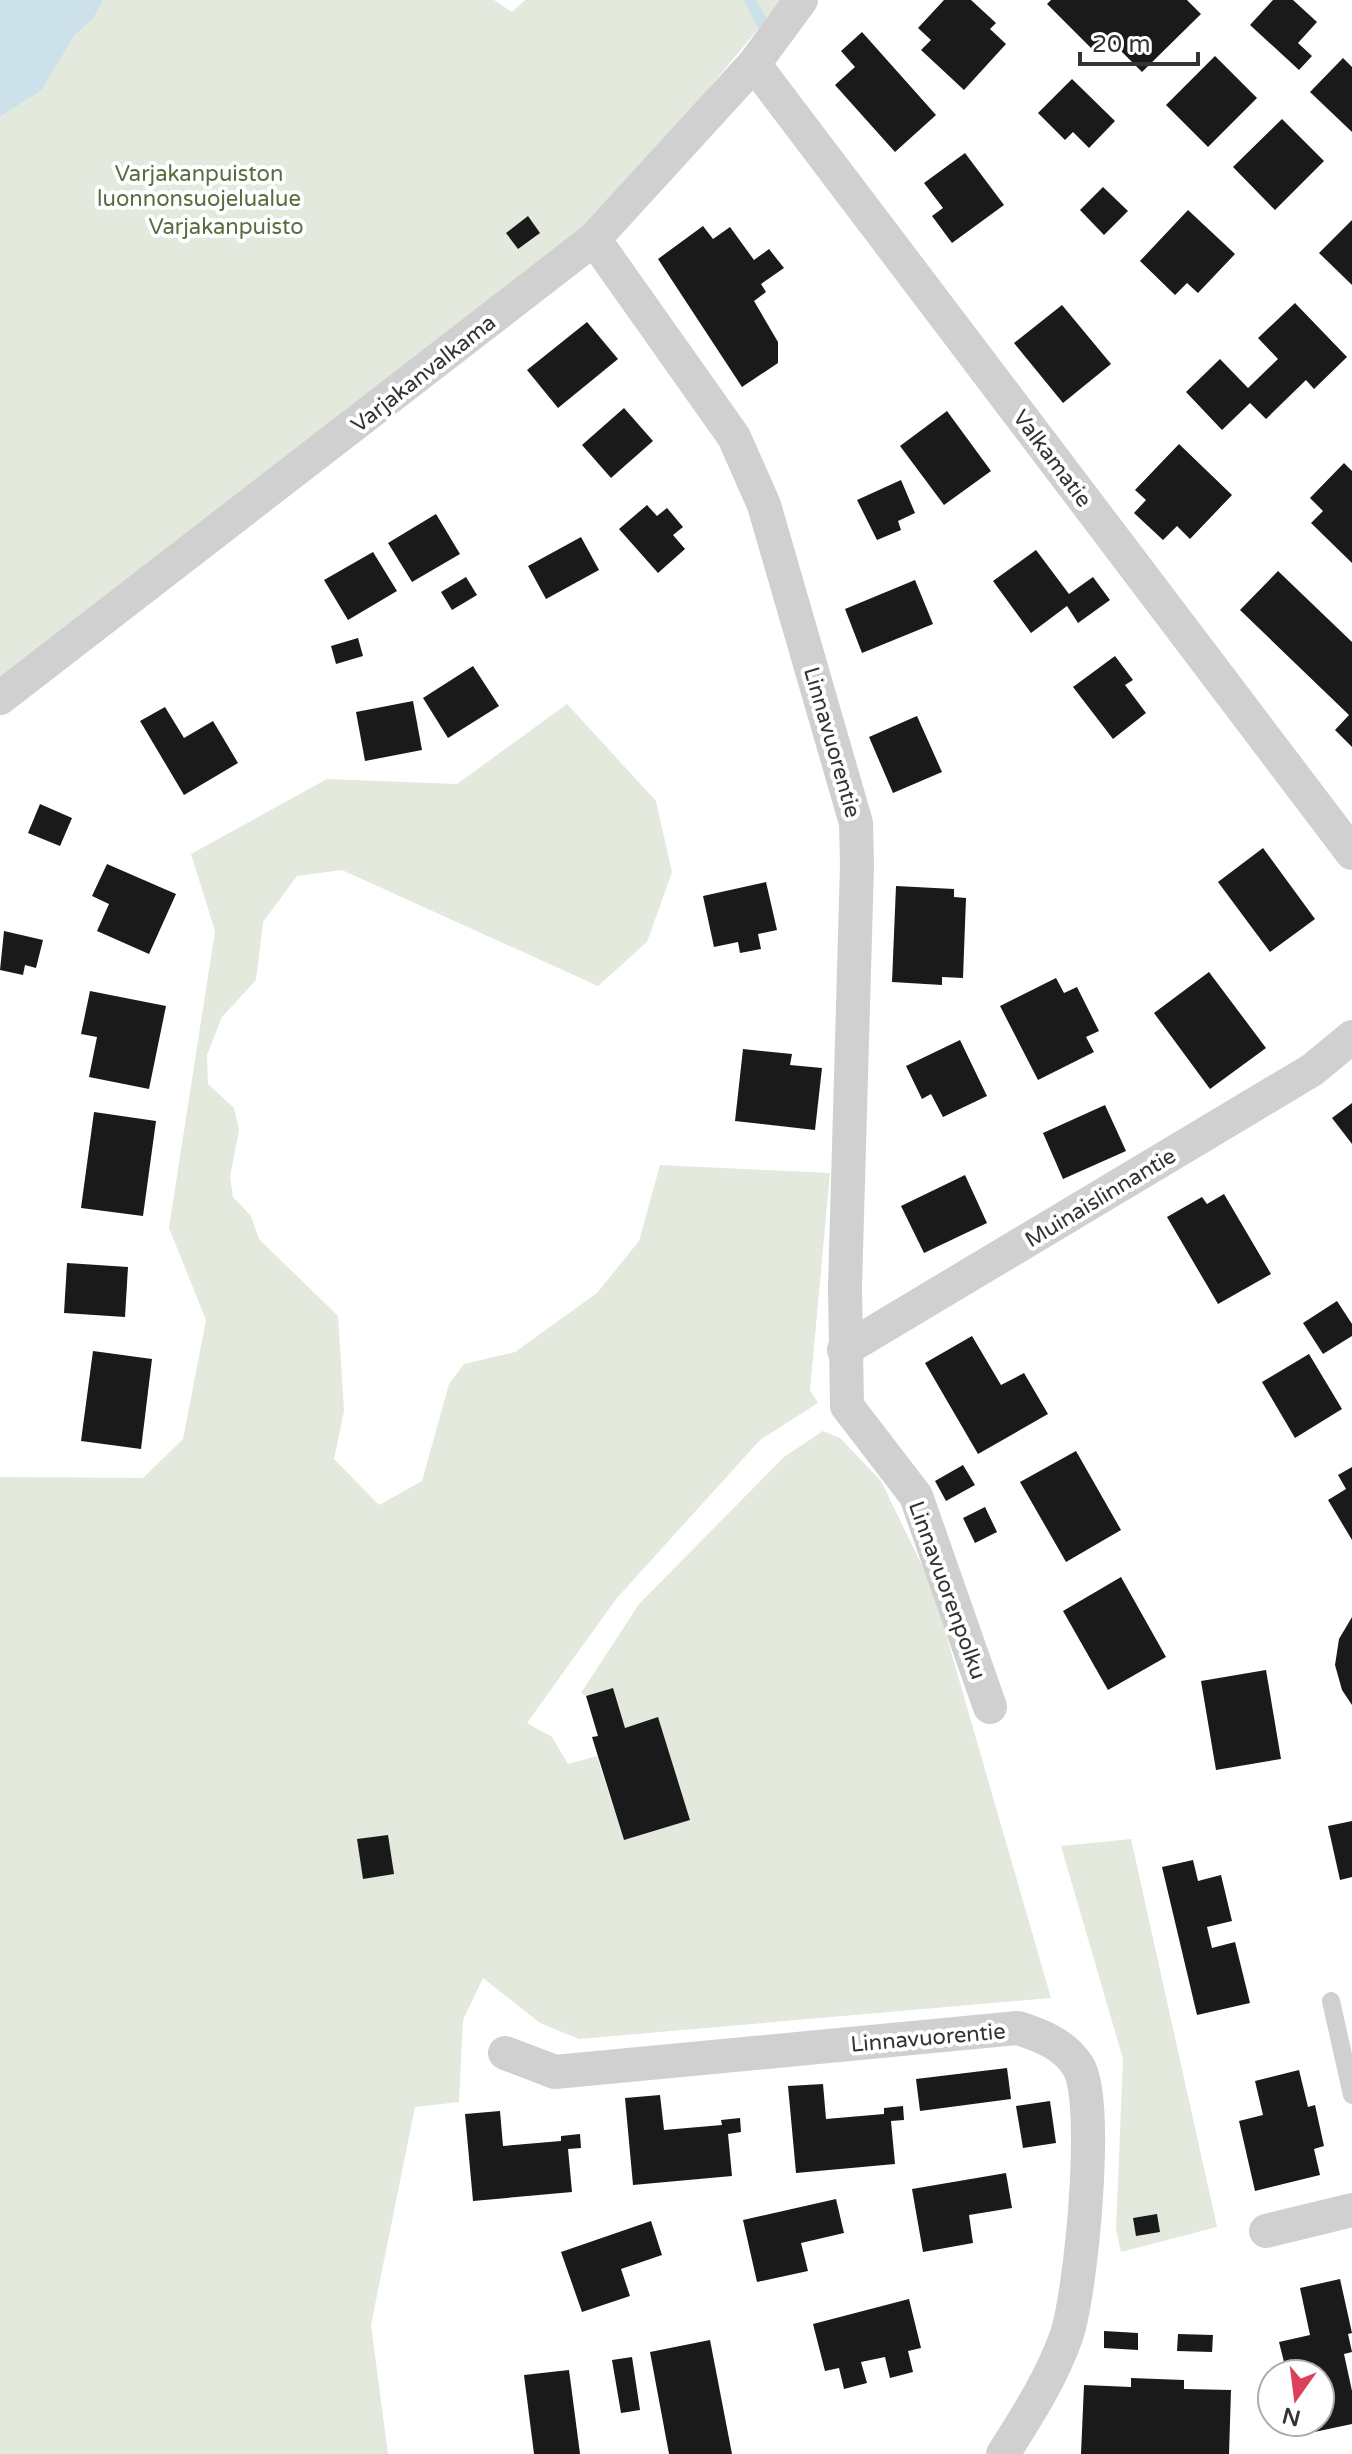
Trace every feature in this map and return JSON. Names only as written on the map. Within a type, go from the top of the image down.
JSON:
[{"type":"street","name":"Varjakanvalkama","points":[[0,698],[594,239],[754,64],[801,0]]},
{"type":"street","name":"Valkamatie","points":[[754,64],[1352,853]]},
{"type":"street","name":"Linnavuorentie","points":[[594,239],[734,437],[764,505],[856,823],[844,1350]]},
{"type":"street","name":"Muinaislinnantie","points":[[844,1350],[1312,1070],[1352,1037]]},
{"type":"street","name":"Linnavuorenpolku","points":[[844,1350],[847,1406],[916,1496],[990,1707]]},
{"type":"street","name":"Linnavuorentie","points":[[505,2053],[555,2072],[1018,2028],[1044,2036],[1067,2052],[1080,2069],[1088,2102],[1083,2235],[1076,2305],[1051,2376],[1003,2454]]},
{"type":"street","points":[[1266,2231],[1352,2210]]},
{"type":"lane","points":[[1331,2001],[1352,2095]]},
{"type":"green space","name":"Varjakanpuisto","points":[[103,0],[494,0],[512,12],[525,0],[782,0],[681,122],[551,260],[0,684],[0,117],[42,90],[75,35],[93,19]]},
{"type":"green space","points":[[567,704],[656,801],[672,872],[647,942],[598,986],[342,870],[297,876],[263,922],[256,980],[222,1017],[207,1055],[208,1084],[234,1108],[239,1130],[230,1177],[233,1197],[251,1216],[259,1239],[338,1316],[344,1411],[334,1459],[379,1505],[422,1481],[449,1384],[464,1364],[515,1352],[597,1293],[639,1241],[660,1165],[830,1173],[810,1390],[818,1403],[760,1440],[616,1599],[527,1723],[552,1737],[568,1764],[597,1756],[624,1840],[690,1820],[658,1717],[625,1728],[613,1688],[586,1696],[581,1693],[639,1604],[784,1457],[823,1431],[840,1438],[881,1481],[932,1586],[1051,1998],[579,2039],[540,2023],[483,1978],[463,2020],[459,2102],[415,2107],[371,2325],[388,2454],[0,2454],[0,1477],[143,1478],[183,1439],[206,1320],[169,1228],[215,931],[191,854],[327,779],[457,784]]},
{"type":"green space","points":[[1131,1839],[1217,2227],[1121,2252],[1116,2229],[1123,2059],[1061,1846]]},
{"type":"water","points":[[0,0],[103,0],[93,19],[75,35],[42,90],[0,117]]},
{"type":"building","points":[[944,0],[971,0],[996,23],[990,29],[1006,44],[964,90],[921,50],[931,40],[918,28]]},
{"type":"building","points":[[1051,0],[1187,0],[1201,14],[1142,72],[1110,40],[1096,53],[1047,4]]},
{"type":"building","points":[[1273,0],[1293,0],[1317,22],[1298,43],[1312,56],[1299,70],[1250,25]]},
{"type":"building","points":[[862,32],[936,115],[895,152],[835,85],[855,67],[841,51]]},
{"type":"building","points":[[1215,56],[1257,98],[1208,147],[1166,105]]},
{"type":"building","points":[[1343,58],[1352,67],[1352,132],[1310,92]]},
{"type":"building","points":[[1072,79],[1115,121],[1089,148],[1073,132],[1065,140],[1038,113]]},
{"type":"building","points":[[1282,119],[1324,161],[1275,210],[1233,167]]},
{"type":"building","points":[[965,153],[1004,205],[952,243],[932,216],[943,208],[924,183]]},
{"type":"building","points":[[1103,187],[1128,211],[1104,235],[1080,210]]},
{"type":"building","points":[[1188,210],[1235,254],[1198,293],[1187,283],[1175,295],[1140,261]]},
{"type":"building","points":[[528,216],[540,233],[518,249],[506,233]]},
{"type":"building","points":[[1352,220],[1352,285],[1319,253]]},
{"type":"building","points":[[703,226],[713,239],[730,227],[754,260],[769,249],[784,268],[761,284],[766,292],[754,301],[778,342],[778,363],[742,387],[658,259]]},
{"type":"building","points":[[1295,303],[1347,357],[1314,389],[1306,380],[1266,419],[1250,403],[1222,430],[1186,392],[1220,359],[1248,388],[1278,359],[1258,338]]},
{"type":"building","points":[[1062,305],[1111,364],[1063,403],[1014,343]]},
{"type":"building","points":[[587,322],[618,359],[558,408],[527,370]]},
{"type":"building","points":[[624,408],[653,441],[611,478],[582,445]]},
{"type":"building","points":[[947,411],[991,471],[944,505],[900,446]]},
{"type":"building","points":[[1179,444],[1232,495],[1190,539],[1177,526],[1163,540],[1134,513],[1146,500],[1135,490]]},
{"type":"building","points":[[1344,463],[1352,471],[1352,563],[1311,523],[1323,511],[1310,498]]},
{"type":"building","points":[[901,480],[915,513],[898,521],[901,530],[877,540],[857,500]]},
{"type":"building","points":[[647,505],[657,516],[667,508],[683,527],[673,535],[685,549],[658,573],[619,529]]},
{"type":"building","points":[[436,514],[460,554],[412,582],[388,543]]},
{"type":"building","points":[[581,537],[599,570],[546,599],[528,566]]},
{"type":"building","points":[[1036,550],[1069,594],[1093,577],[1110,600],[1078,623],[1067,606],[1031,633],[993,581]]},
{"type":"building","points":[[373,552],[397,591],[348,620],[324,580]]},
{"type":"building","points":[[1278,571],[1352,642],[1352,747],[1335,730],[1349,715],[1240,610]]},
{"type":"building","points":[[466,577],[477,595],[452,610],[441,592]]},
{"type":"building","points":[[915,580],[933,624],[862,653],[845,609]]},
{"type":"building","points":[[358,638],[363,656],[336,664],[331,646]]},
{"type":"building","points":[[1115,656],[1133,680],[1125,685],[1146,713],[1113,739],[1073,687]]},
{"type":"building","points":[[473,666],[499,706],[448,738],[423,698]]},
{"type":"building","points":[[413,701],[422,750],[365,761],[356,712]]},
{"type":"building","points":[[165,707],[184,738],[213,721],[238,763],[184,795],[140,721]]},
{"type":"building","points":[[917,716],[942,772],[893,793],[869,737]]},
{"type":"building","points":[[40,804],[72,818],[60,846],[28,833]]},
{"type":"building","points":[[1263,848],[1315,919],[1270,952],[1218,882]]},
{"type":"building","points":[[107,864],[176,894],[149,954],[97,931],[109,904],[92,896]]},
{"type":"building","points":[[766,882],[777,930],[758,934],[761,949],[740,953],[738,942],[714,947],[703,896]]},
{"type":"building","points":[[896,886],[954,889],[954,897],[966,898],[963,978],[942,977],[942,985],[892,982]]},
{"type":"building","points":[[4,931],[43,940],[36,968],[25,965],[23,975],[0,970]]},
{"type":"building","points":[[1209,972],[1266,1048],[1210,1089],[1154,1013]]},
{"type":"building","points":[[1056,978],[1064,993],[1077,987],[1099,1031],[1086,1037],[1094,1052],[1038,1080],[1000,1006]]},
{"type":"building","points":[[90,991],[166,1006],[149,1089],[89,1077],[97,1037],[81,1034]]},
{"type":"building","points":[[960,1040],[987,1096],[943,1117],[931,1094],[922,1099],[906,1066]]},
{"type":"building","points":[[743,1049],[792,1054],[790,1065],[822,1068],[815,1130],[735,1121]]},
{"type":"building","points":[[1352,1103],[1352,1144],[1332,1118]]},
{"type":"building","points":[[1105,1105],[1126,1151],[1063,1179],[1043,1133]]},
{"type":"building","points":[[94,1112],[156,1121],[143,1216],[81,1208]]},
{"type":"building","points":[[965,1175],[987,1223],[924,1253],[901,1206]]},
{"type":"building","points":[[1224,1194],[1271,1274],[1218,1304],[1167,1217],[1202,1197],[1207,1204]]},
{"type":"building","points":[[67,1263],[128,1267],[125,1317],[64,1313]]},
{"type":"building","points":[[1337,1301],[1352,1324],[1352,1336],[1323,1354],[1303,1323]]},
{"type":"building","points":[[972,1336],[1001,1385],[1024,1373],[1048,1414],[978,1454],[925,1363]]},
{"type":"building","points":[[93,1351],[152,1359],[141,1449],[81,1441]]},
{"type":"building","points":[[1309,1354],[1342,1409],[1295,1438],[1262,1382]]},
{"type":"building","points":[[1076,1451],[1121,1530],[1066,1562],[1020,1482]]},
{"type":"building","points":[[963,1465],[975,1485],[946,1501],[935,1481]]},
{"type":"building","points":[[1352,1467],[1352,1540],[1328,1500],[1346,1489],[1338,1475]]},
{"type":"building","points":[[985,1507],[997,1532],[975,1543],[963,1518]]},
{"type":"building","points":[[1121,1577],[1166,1657],[1108,1690],[1063,1611]]},
{"type":"building","points":[[1352,1617],[1352,1705],[1342,1690],[1335,1665],[1339,1639]]},
{"type":"building","points":[[1266,1670],[1281,1759],[1216,1770],[1201,1681]]},
{"type":"building","points":[[613,1688],[625,1728],[658,1717],[690,1820],[624,1840],[592,1737],[598,1736],[586,1696]]},
{"type":"building","points":[[1352,1821],[1352,1877],[1340,1880],[1328,1826]]},
{"type":"building","points":[[388,1835],[394,1874],[363,1879],[357,1839]]},
{"type":"building","points":[[1193,1860],[1198,1881],[1221,1875],[1232,1921],[1207,1927],[1212,1948],[1235,1942],[1250,2003],[1197,2015],[1162,1867]]},
{"type":"building","points":[[1007,2068],[1011,2099],[920,2111],[916,2079]]},
{"type":"building","points":[[1299,2070],[1308,2107],[1315,2105],[1324,2146],[1314,2149],[1320,2175],[1255,2191],[1239,2121],[1263,2115],[1255,2081]]},
{"type":"building","points":[[823,2084],[826,2119],[884,2114],[884,2108],[903,2106],[904,2120],[891,2121],[895,2164],[796,2173],[788,2086]]},
{"type":"building","points":[[660,2095],[664,2130],[722,2125],[721,2120],[740,2118],[741,2132],[728,2134],[732,2176],[633,2185],[625,2098]]},
{"type":"building","points":[[1050,2101],[1056,2143],[1023,2148],[1016,2106]]},
{"type":"building","points":[[500,2111],[503,2146],[561,2141],[561,2136],[580,2134],[581,2148],[568,2149],[572,2192],[473,2201],[465,2114]]},
{"type":"building","points":[[1006,2173],[1012,2208],[969,2215],[973,2243],[923,2252],[912,2189]]},
{"type":"building","points":[[836,2199],[844,2233],[801,2243],[808,2271],[757,2282],[743,2220]]},
{"type":"building","points":[[1157,2214],[1160,2232],[1136,2236],[1133,2218]]},
{"type":"building","points":[[651,2221],[662,2255],[621,2269],[630,2296],[582,2312],[561,2252]]},
{"type":"building","points":[[1340,2279],[1352,2333],[1348,2334],[1352,2352],[1344,2354],[1352,2391],[1352,2424],[1336,2427],[1336,2358],[1283,2358],[1279,2342],[1310,2335],[1300,2288]]},
{"type":"building","points":[[909,2299],[921,2348],[908,2351],[913,2372],[890,2378],[885,2357],[861,2362],[867,2383],[844,2389],[839,2368],[825,2371],[813,2324]]},
{"type":"building","points":[[1104,2331],[1138,2333],[1138,2350],[1104,2348]]},
{"type":"building","points":[[1178,2334],[1213,2335],[1212,2352],[1177,2351]]},
{"type":"building","points":[[710,2340],[732,2454],[669,2454],[650,2352]]},
{"type":"building","points":[[632,2357],[640,2410],[621,2413],[612,2360]]},
{"type":"building","points":[[569,2370],[580,2454],[534,2454],[524,2375]]},
{"type":"building","points":[[1131,2378],[1184,2380],[1184,2389],[1231,2390],[1229,2454],[1081,2454],[1084,2385],[1131,2387]]},
{"type":"waterway","points":[[750,0],[763,25]]},
{"type":"park label","name":"Varjakanpuiston luonnonsuojelualue","points":[[199,186]]}]
